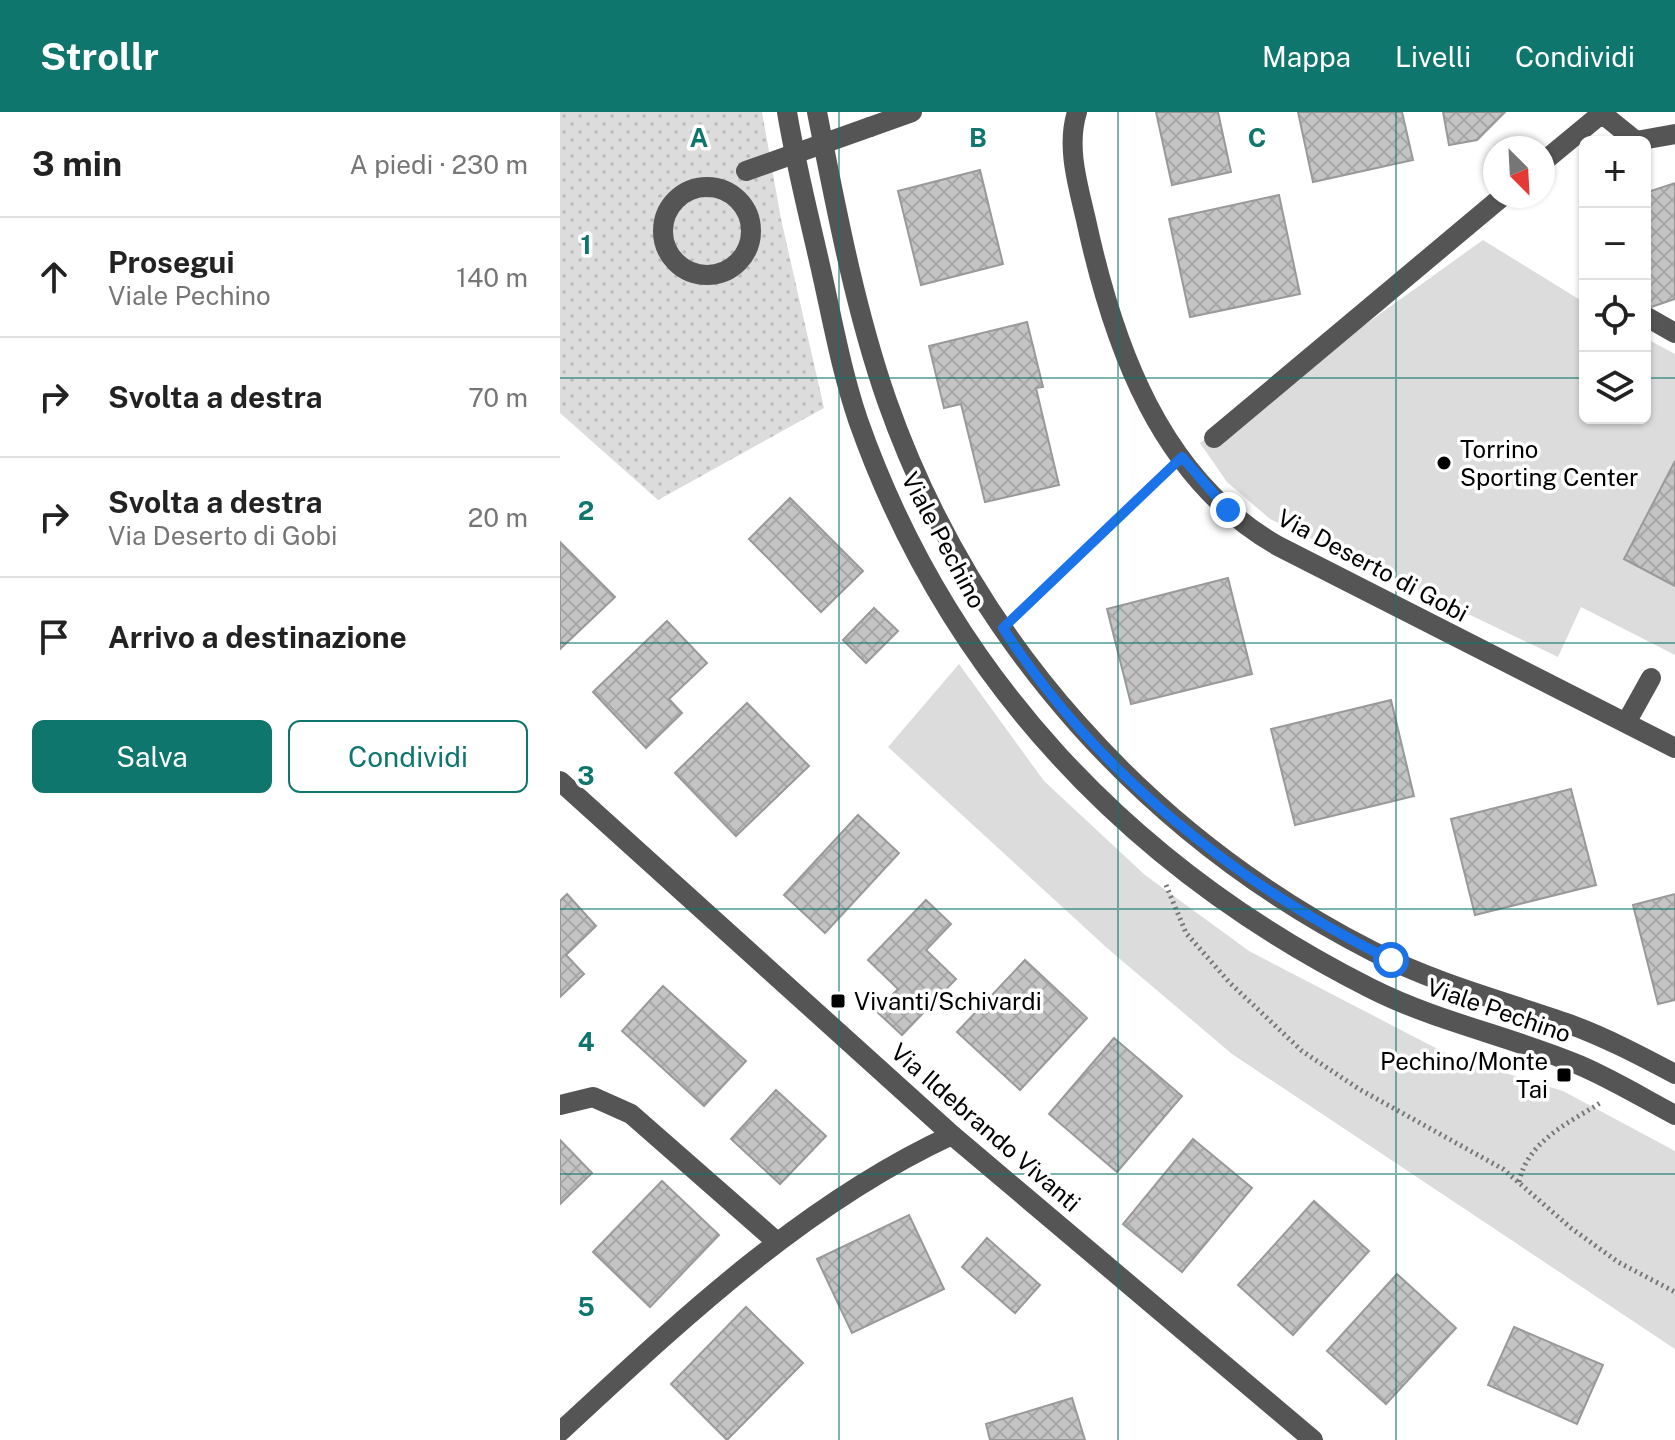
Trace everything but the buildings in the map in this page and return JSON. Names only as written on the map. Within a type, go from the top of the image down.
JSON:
[{"type":"street","points":[[718,188],[742,203],[749,216],[749,246],[730,269],[701,275],[675,261],[666,248],[664,221],[679,197],[704,187],[718,188],[746,171],[912,112]]},
{"type":"street","name":"Via Deserto di Gobi","points":[[1077,112],[1073,141],[1076,172],[1109,310],[1140,394],[1182,457],[1212,494],[1259,535],[1675,748]]},
{"type":"street","points":[[1555,152],[1600,113],[1629,136]]},
{"type":"street","name":"Viale Pechino","points":[[818,117],[856,288],[887,401],[939,522],[1003,628],[1070,717],[1110,762],[1169,817],[1246,876],[1391,960],[1470,993],[1572,1025],[1675,1074]]},
{"type":"street","name":"Viale Pechino","points":[[788,122],[851,398],[905,531],[964,633],[1016,707],[1071,772],[1151,848],[1259,927],[1369,988],[1445,1020],[1579,1065],[1675,1115]]},
{"type":"street","points":[[1651,139],[1675,134]]},
{"type":"street","points":[[1214,438],[1489,208]]},
{"type":"street","points":[[1651,319],[1675,333]]},
{"type":"street","points":[[1626,723],[1651,678]]},
{"type":"street","name":"Via Ildebrando Vivanti","points":[[560,781],[952,1135],[1313,1440]]},
{"type":"street","points":[[560,1105],[593,1097],[631,1114],[777,1242]]},
{"type":"street","points":[[560,1432],[777,1242],[882,1170],[952,1135]]},
{"type":"path","points":[[1003,628],[1182,457]]},
{"type":"path","points":[[1151,848],[1186,933],[1230,983],[1302,1051],[1359,1089],[1503,1169],[1607,1253],[1675,1292]]},
{"type":"path","points":[[1519,1182],[1522,1165],[1546,1137],[1600,1103]]},
{"type":"shaded area","points":[[560,112],[762,112],[781,219],[824,408],[658,500],[560,413]]},
{"type":"shaded area","name":"Torrino Sporting Center","points":[[1483,240],[1579,299],[1579,424],[1651,424],[1651,341],[1675,354],[1675,655],[1581,607],[1558,657],[1270,519],[1227,482],[1200,443]]},
{"type":"shaded area","points":[[959,664],[1044,781],[1145,875],[1249,951],[1451,1056],[1563,1091],[1675,1151],[1675,1349],[1232,1054],[1107,948],[888,747]]},
{"type":"place","name":"Torrino Sporting Center","points":[[1444,463]]},
{"type":"place","name":"Vivanti/Schivardi","points":[[838,1001]]},
{"type":"place","name":"Pechino/Monte Tai","points":[[1564,1075]]},
{"type":"route","points":[[1228,510],[1182,457],[1003,628],[1033,671],[1095,746],[1169,817],[1271,893],[1341,935],[1391,960]]}]
